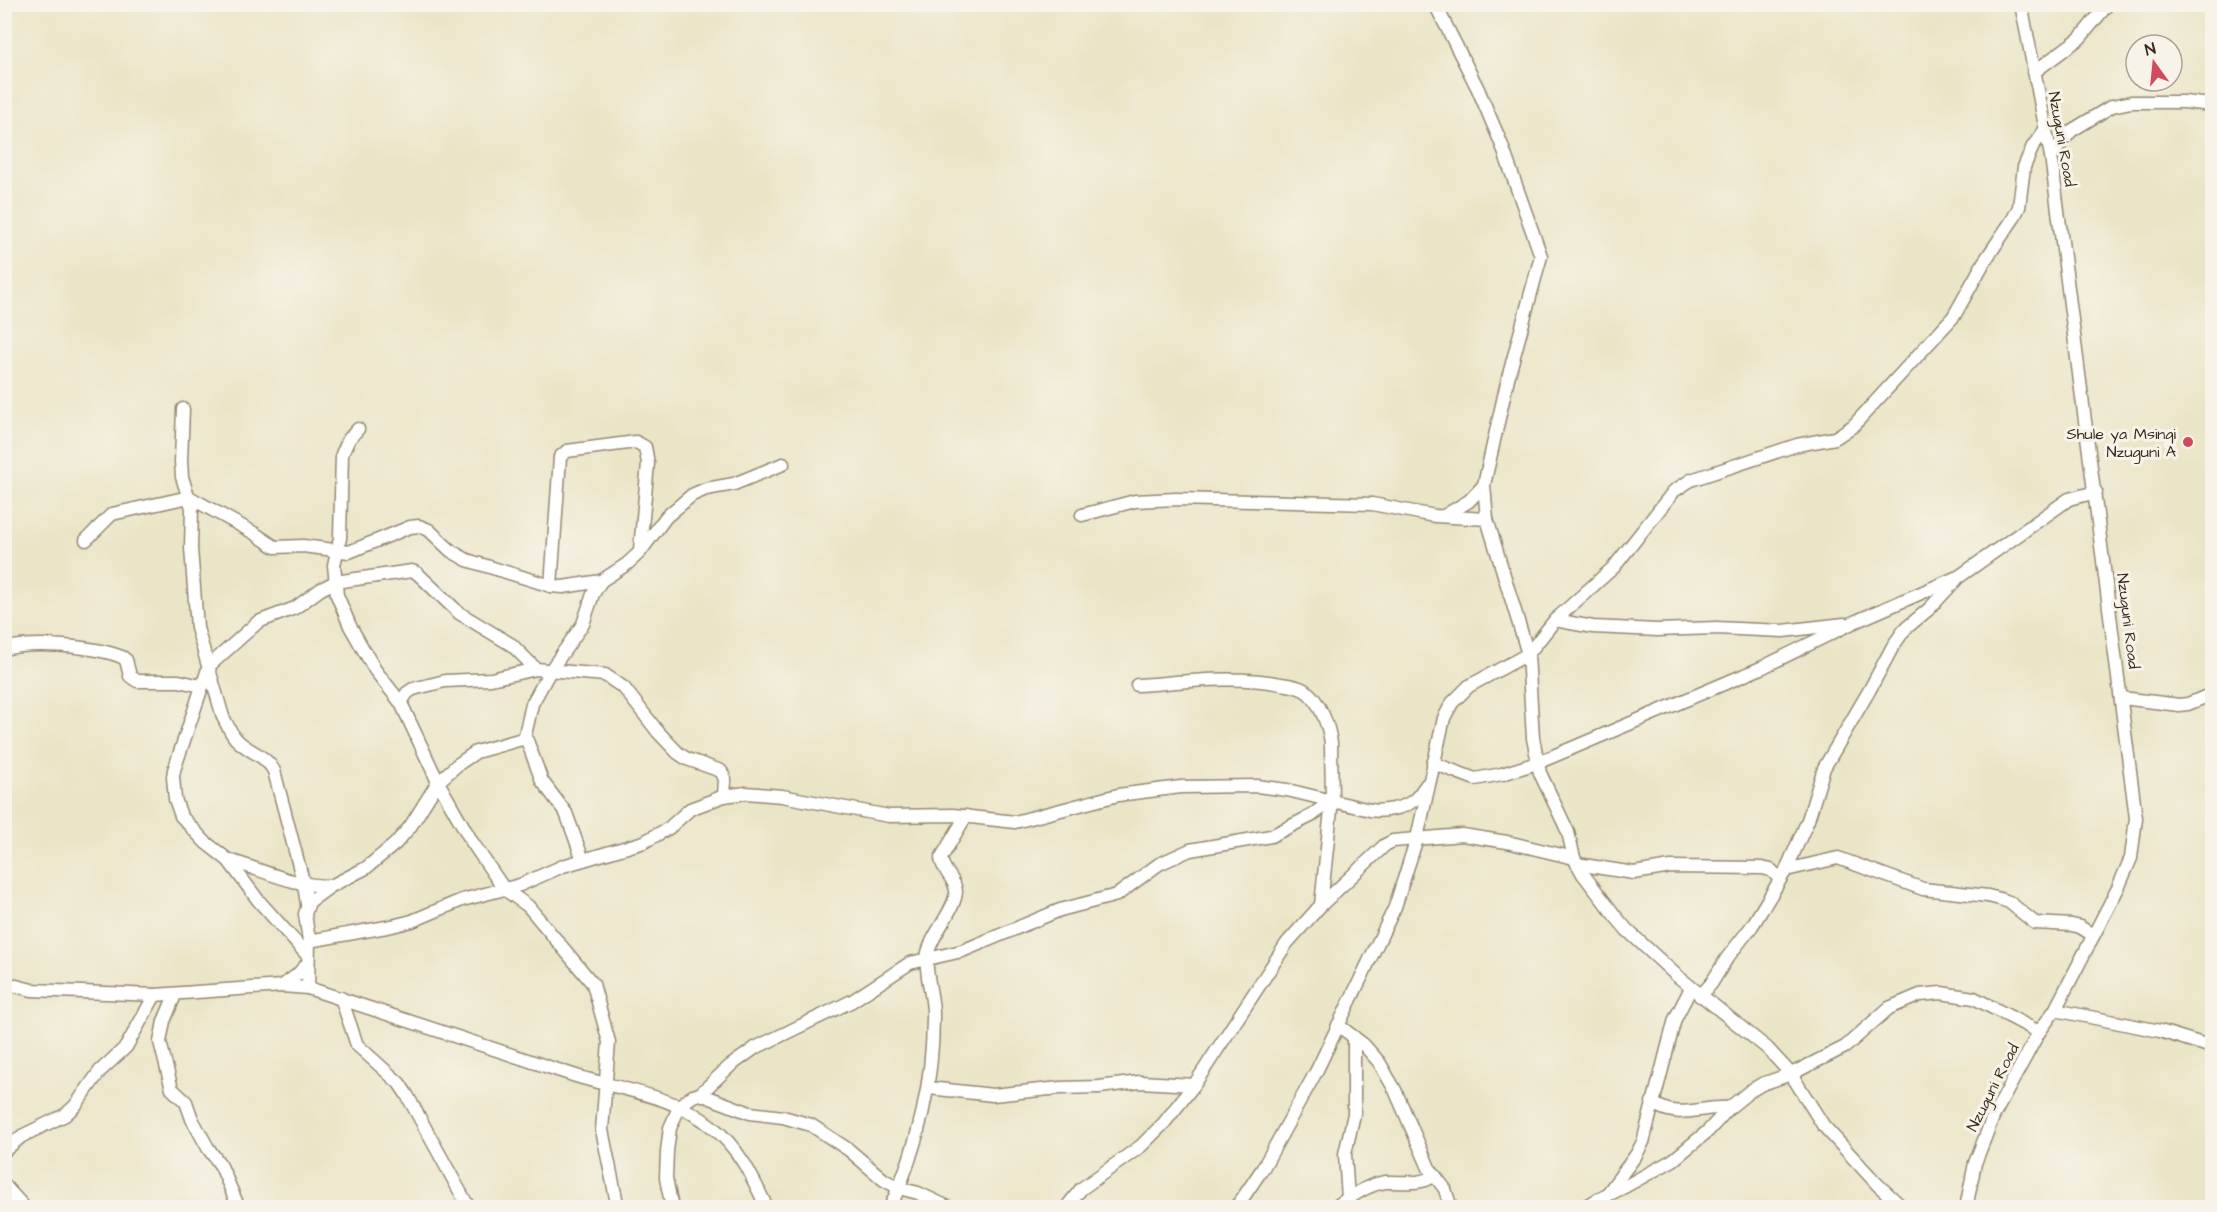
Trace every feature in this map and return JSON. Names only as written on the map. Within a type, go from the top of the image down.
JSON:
[{"type":"street","points":[[1435,4],[1478,88],[1501,143],[1541,256],[1508,378],[1484,485],[1486,519],[1528,654],[1533,738],[1537,763],[1568,832],[1575,861],[1627,930],[1696,992],[1767,1048],[1791,1074],[1823,1125],[1877,1184],[1903,1208]]},
{"type":"street","name":"Nzuguni Road","points":[[1966,1208],[1975,1164],[1993,1117],[2039,1032],[2055,1010],[2118,888],[2131,858],[2136,818],[2096,492],[2051,156],[2021,4]]},
{"type":"street","points":[[2034,72],[2080,38],[2108,4]]},
{"type":"street","points":[[2051,156],[2071,131],[2112,106],[2131,102],[2184,102],[2212,105]]},
{"type":"street","points":[[1236,1208],[1263,1168],[1316,1072],[1395,907],[1417,838],[1444,718],[1452,703],[1479,679],[1528,654],[1555,620],[1614,567],[1674,491],[1682,485],[1691,480],[1797,446],[1835,438],[1853,426],[1954,316],[1983,262],[2019,207],[2024,167],[2033,146],[2045,130]]},
{"type":"street","points":[[183,409],[182,477],[192,508],[191,548],[197,628],[223,717],[238,741],[266,760],[274,771],[307,904],[305,920],[309,941],[308,988]]},
{"type":"street","points":[[358,429],[349,439],[342,454],[340,537],[335,558],[337,595],[350,626],[375,670],[401,703],[438,782],[472,842],[504,889],[528,906],[593,984],[609,1042],[602,1130],[618,1208]]},
{"type":"street","points":[[551,586],[560,457],[567,451],[636,442],[645,447],[648,463],[640,552]]},
{"type":"street","points":[[86,540],[112,514],[189,497],[254,533],[271,546],[303,546],[337,551],[356,550],[419,526],[429,530],[451,550],[467,560],[551,586],[563,587],[601,581],[627,564],[640,552],[666,517],[692,495],[706,489],[734,484],[783,464]]},
{"type":"street","points":[[1443,516],[1468,501],[1484,485]]},
{"type":"street","points":[[1608,1194],[1643,1142],[1675,1019],[1696,992],[1711,984],[1727,958],[1752,926],[1783,875],[1808,820],[1824,768],[1893,646],[1905,629],[1929,609],[1960,576],[2069,499],[2096,492]]},
{"type":"street","points":[[1082,516],[1135,501],[1176,499],[1372,504],[1443,516],[1486,519]]},
{"type":"street","points":[[308,960],[228,860],[205,842],[178,812],[172,777],[209,666],[258,622],[295,608],[335,582],[403,571],[417,573],[459,613],[512,645],[536,669]]},
{"type":"street","points":[[1433,763],[1475,779],[1502,774],[1537,763],[1761,668],[1852,623],[1960,576]]},
{"type":"street","points":[[583,860],[566,813],[542,781],[525,735],[532,704],[550,671],[579,630],[593,594],[601,581]]},
{"type":"street","points":[[1555,620],[1600,628],[1657,630],[1716,628],[1767,631],[1852,623]]},
{"type":"street","points":[[4,649],[20,646],[72,646],[122,657],[126,660],[130,676],[137,681],[178,681],[201,686]]},
{"type":"street","points":[[401,703],[407,693],[428,685],[445,681],[491,679],[536,669],[610,677],[628,692],[658,732],[678,753],[687,759],[721,771],[725,779],[724,796]]},
{"type":"street","points":[[1137,685],[1248,678],[1304,690],[1317,705],[1330,733],[1332,800],[1322,905]]},
{"type":"street","points":[[2122,698],[2179,705],[2188,704],[2212,694]]},
{"type":"street","points":[[307,904],[331,886],[366,868],[395,844],[410,827],[438,782],[473,754],[518,741],[525,735]]},
{"type":"street","points":[[309,941],[412,921],[462,900],[527,883],[557,868],[654,838],[669,828],[685,812],[724,796],[753,792],[889,816],[966,816],[1015,822],[1118,795],[1181,786],[1257,786],[1287,790],[1370,810],[1383,810],[1414,800],[1428,783]]},
{"type":"street","points":[[672,1208],[666,1179],[667,1151],[670,1128],[680,1105],[700,1094],[730,1066],[755,1048],[852,1001],[902,966],[962,951],[1060,910],[1117,895],[1159,864],[1190,850],[1271,836],[1311,816],[1332,800]]},
{"type":"street","points":[[890,1208],[910,1158],[929,1088],[934,1014],[926,959],[956,894],[954,883],[943,867],[941,858],[966,816]]},
{"type":"street","points":[[1066,1208],[1081,1189],[1147,1141],[1164,1123],[1194,1085],[1277,956],[1322,905],[1385,845],[1393,841],[1462,835],[1507,842],[1575,861],[1634,873],[1679,867],[1762,868],[1783,875],[1838,858],[1923,889],[2000,899],[2008,902],[2035,923],[2073,925],[2094,935]]},
{"type":"street","points":[[228,860],[304,885],[331,886]]},
{"type":"street","points":[[282,986],[297,975],[308,960]]},
{"type":"street","points":[[4,983],[32,990],[155,994],[282,986],[308,988],[605,1085],[680,1105],[712,1126],[728,1142],[752,1176],[767,1208]]},
{"type":"street","points":[[1581,1208],[1673,1160],[1708,1131],[1729,1108],[1762,1084],[1791,1074],[1845,1047],[1889,1008],[1920,995],[1931,993],[1974,998],[2039,1032]]},
{"type":"street","points":[[4,1151],[22,1136],[65,1114],[75,1106],[100,1071],[126,1047],[155,994]]},
{"type":"street","points":[[175,994],[164,1021],[160,1042],[172,1089],[186,1102],[208,1149],[221,1166],[239,1208]]},
{"type":"street","points":[[341,998],[357,1045],[399,1083],[469,1208]]},
{"type":"street","points":[[2055,1010],[2160,1031],[2212,1047]]},
{"type":"street","points":[[1338,1025],[1354,1037],[1379,1062],[1395,1090],[1434,1176],[1445,1189],[1451,1208]]},
{"type":"street","points":[[1354,1037],[1354,1114],[1345,1154],[1343,1202],[1371,1186],[1385,1182],[1414,1184],[1434,1176]]},
{"type":"street","points":[[929,1088],[993,1095],[1140,1082],[1194,1085]]},
{"type":"street","points":[[700,1094],[750,1113],[783,1117],[811,1125],[857,1156],[879,1176],[899,1188],[918,1193],[951,1208]]},
{"type":"street","points":[[1652,1102],[1659,1108],[1674,1113],[1718,1107],[1729,1108]]},
{"type":"street","points":[[7,1208],[4,1185],[25,1208]]},
{"type":"place","name":"Shule ya Msingi Nzuguni A","points":[[2188,442]]}]
